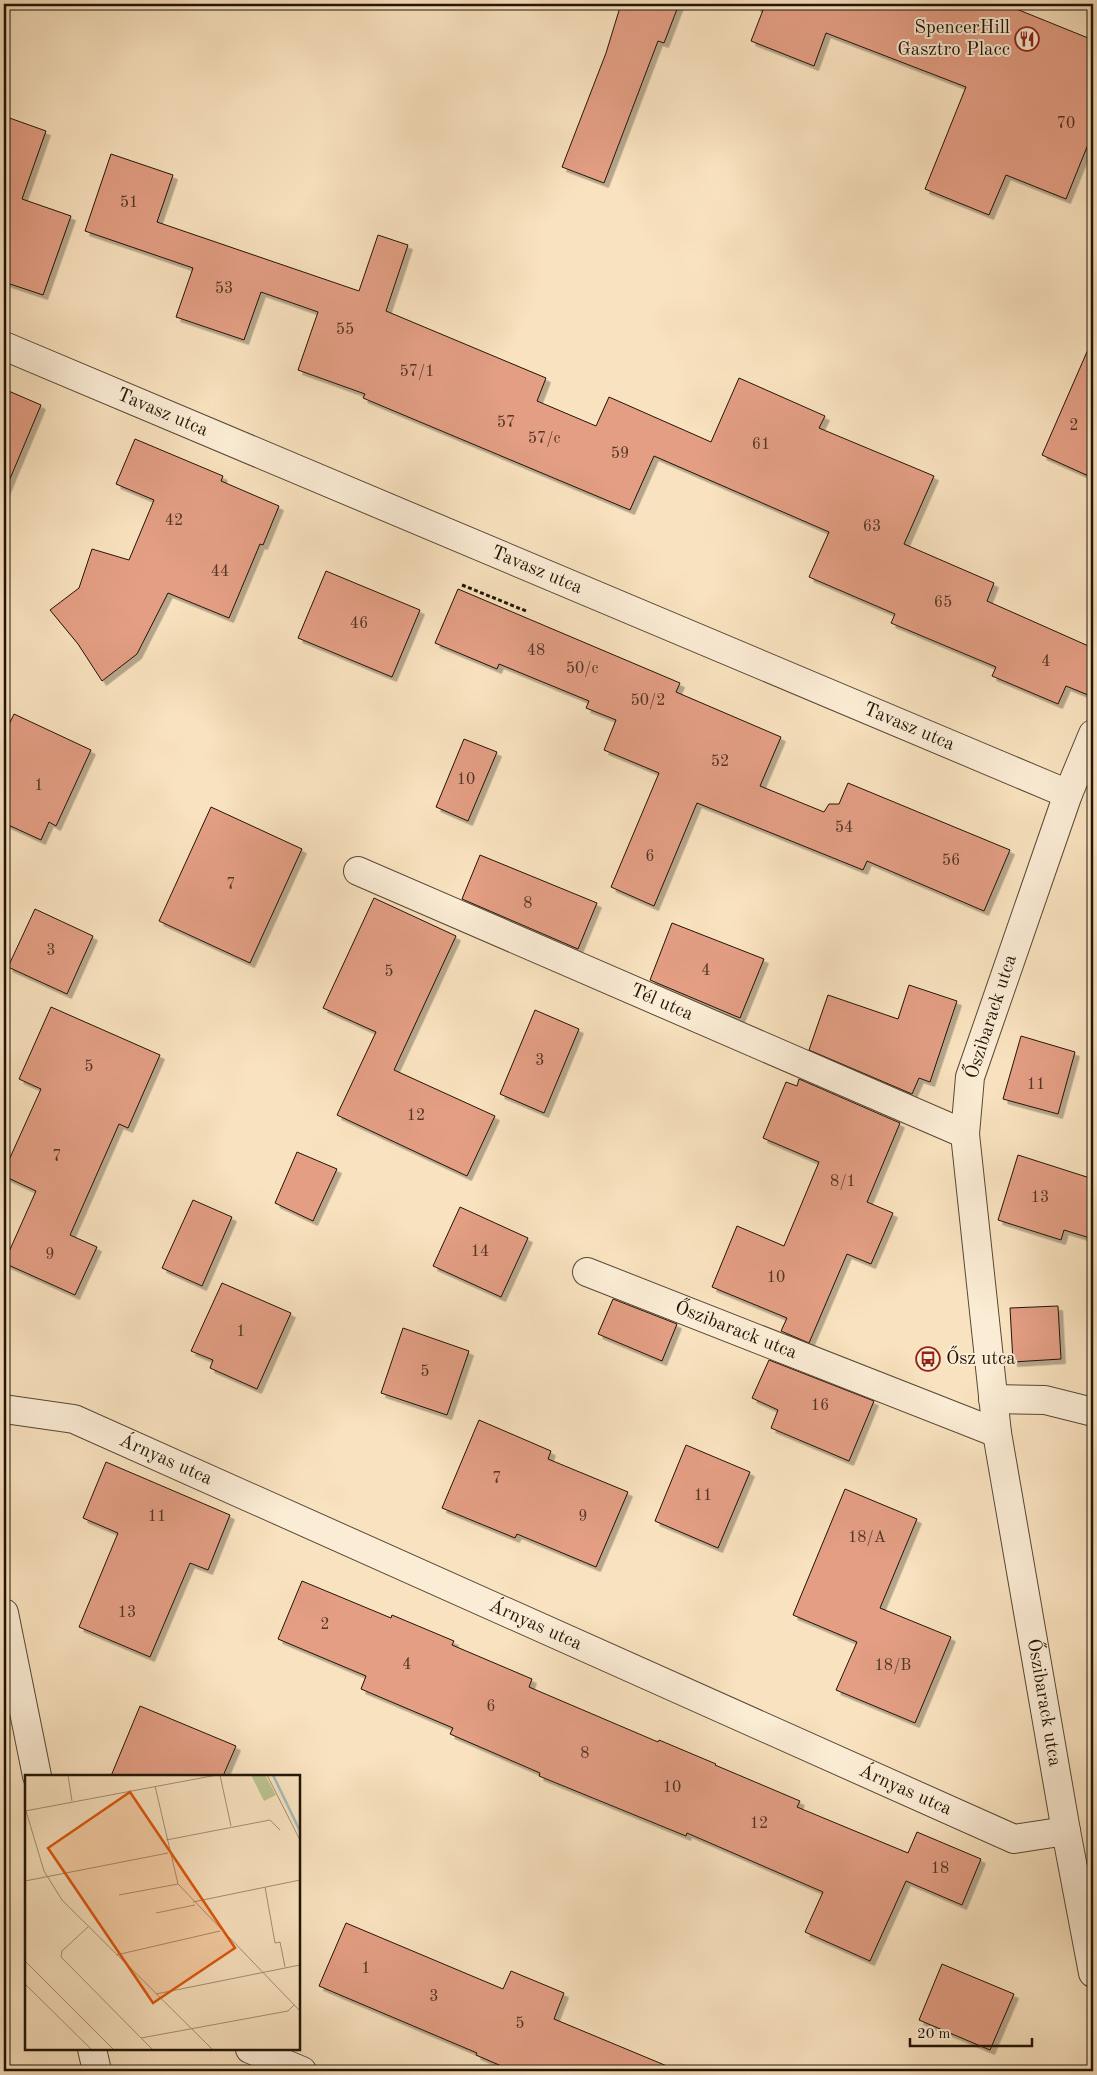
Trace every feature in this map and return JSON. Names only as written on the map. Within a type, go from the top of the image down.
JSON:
[{"type":"street","name":"Tavasz utca","points":[[4,346],[1068,794]]},
{"type":"street","name":"Őszibarack utca","points":[[1093,734],[1068,794],[970,1077],[965,1134],[997,1433],[1066,1831],[1093,1973]]},
{"type":"street","name":"Tél utca","points":[[358,870],[965,1134]]},
{"type":"street","name":"Őszibarack utca","points":[[587,1272],[997,1433]]},
{"type":"street","points":[[993,1399],[1045,1400],[1093,1412]]},
{"type":"street","name":"Árnyas utca","points":[[4,1409],[74,1420],[1014,1838],[1066,1831]]},
{"type":"street","points":[[4,1613],[37,1775]]},
{"type":"street","points":[[92,2050],[97,2071]]},
{"type":"street","points":[[252,2050],[302,2071]]},
{"type":"path","points":[[462,586],[526,612]]},
{"type":"building","points":[[621,4],[679,4],[664,43],[658,41],[604,183],[562,167],[606,53]]},
{"type":"building","points":[[756,4],[1004,4],[1093,40],[1093,132],[1066,199],[1006,175],[989,215],[925,189],[966,87],[826,33],[814,66],[751,41],[763,10],[756,7]]},
{"type":"building","points":[[4,116],[46,131],[22,199],[71,216],[43,295],[4,282]]},
{"type":"building","points":[[111,154],[173,175],[157,222],[359,291],[378,235],[408,245],[386,311],[546,378],[537,401],[596,426],[609,397],[711,442],[739,378],[825,416],[819,428],[934,476],[904,544],[994,583],[987,601],[1093,648],[1093,697],[1066,686],[1058,704],[992,676],[996,667],[891,623],[895,614],[809,577],[829,532],[654,456],[630,510],[363,398],[365,394],[298,370],[318,312],[261,292],[244,340],[176,317],[193,268],[85,231]]},
{"type":"building","points":[[1093,338],[1093,478],[1042,455]]},
{"type":"building","points":[[4,389],[41,405],[4,493]]},
{"type":"building","points":[[135,439],[223,476],[221,481],[279,506],[263,545],[260,544],[229,618],[168,593],[137,654],[102,681],[78,644],[50,610],[79,588],[92,549],[129,560],[154,500],[116,484]]},
{"type":"building","points":[[326,571],[420,610],[392,677],[298,638]]},
{"type":"building","points":[[458,589],[680,683],[676,692],[781,737],[760,786],[824,812],[829,804],[839,804],[848,783],[1010,850],[984,911],[867,861],[863,870],[697,803],[654,906],[611,887],[659,773],[604,750],[616,720],[586,708],[589,701],[499,664],[497,669],[435,643]]},
{"type":"building","points":[[14,714],[91,750],[56,826],[49,822],[41,840],[4,823],[4,735]]},
{"type":"building","points":[[464,739],[497,752],[468,821],[436,807]]},
{"type":"building","points":[[211,807],[302,849],[250,963],[159,921]]},
{"type":"building","points":[[480,855],[597,903],[578,949],[462,899]]},
{"type":"building","points":[[374,898],[456,936],[394,1070],[495,1116],[467,1176],[337,1115],[376,1032],[323,1008]]},
{"type":"building","points":[[35,909],[93,936],[67,994],[8,967]]},
{"type":"building","points":[[672,923],[764,959],[740,1018],[650,980]]},
{"type":"building","points":[[909,985],[957,1001],[930,1082],[919,1078],[912,1094],[809,1050],[828,995],[898,1019]]},
{"type":"building","points":[[51,1007],[160,1055],[128,1128],[119,1124],[70,1235],[97,1247],[75,1295],[4,1263],[36,1191],[4,1176],[4,1171],[41,1089],[19,1079]]},
{"type":"building","points":[[535,1010],[579,1029],[544,1113],[500,1094]]},
{"type":"building","points":[[1021,1036],[1075,1052],[1058,1114],[1003,1099]]},
{"type":"building","points":[[799,1079],[900,1123],[867,1202],[893,1213],[871,1264],[847,1254],[809,1343],[781,1331],[787,1318],[712,1287],[737,1226],[784,1246],[819,1162],[763,1138],[786,1082],[797,1086]]},
{"type":"building","points":[[297,1152],[337,1169],[313,1221],[275,1203]]},
{"type":"building","points":[[1018,1155],[1093,1179],[1093,1239],[1064,1230],[1061,1240],[998,1220]]},
{"type":"building","points":[[193,1200],[232,1217],[202,1286],[162,1268]]},
{"type":"building","points":[[460,1207],[528,1238],[501,1297],[433,1266]]},
{"type":"building","points":[[222,1283],[291,1313],[257,1389],[210,1368],[213,1360],[191,1351]]},
{"type":"building","points":[[613,1299],[677,1324],[662,1361],[598,1334]]},
{"type":"building","points":[[1058,1306],[1061,1359],[1013,1362],[1010,1308]]},
{"type":"building","points":[[403,1328],[469,1351],[447,1415],[381,1393]]},
{"type":"building","points":[[769,1360],[874,1401],[849,1461],[771,1428],[778,1410],[752,1398]]},
{"type":"building","points":[[479,1420],[551,1451],[548,1459],[628,1492],[596,1567],[517,1534],[515,1538],[442,1508]]},
{"type":"building","points":[[686,1445],[750,1472],[718,1548],[655,1521]]},
{"type":"building","points":[[106,1462],[230,1515],[208,1570],[190,1563],[150,1657],[79,1627],[118,1533],[83,1518]]},
{"type":"building","points":[[845,1489],[917,1519],[880,1608],[951,1637],[915,1723],[836,1690],[857,1642],[793,1615]]},
{"type":"building","points":[[302,1581],[391,1618],[392,1615],[454,1641],[452,1645],[532,1679],[529,1687],[658,1742],[659,1740],[716,1764],[800,1801],[797,1807],[908,1853],[917,1832],[981,1859],[962,1905],[906,1881],[870,1961],[805,1932],[823,1892],[687,1833],[686,1836],[539,1776],[540,1773],[450,1734],[453,1728],[361,1689],[366,1676],[278,1639]]},
{"type":"building","points":[[140,1706],[236,1746],[223,1775],[111,1775]]},
{"type":"building","points":[[346,1923],[503,1989],[511,1971],[564,1993],[554,2019],[679,2071],[513,2071],[476,2055],[477,2053],[319,1986]]},
{"type":"building","points":[[942,1964],[1014,1994],[990,2050],[919,2020]]},
{"type":"place","name":"SpencerHill Gasztro Placc","points":[[1027,39]]},
{"type":"place","name":"Ősz utca","points":[[928,1359]]}]
